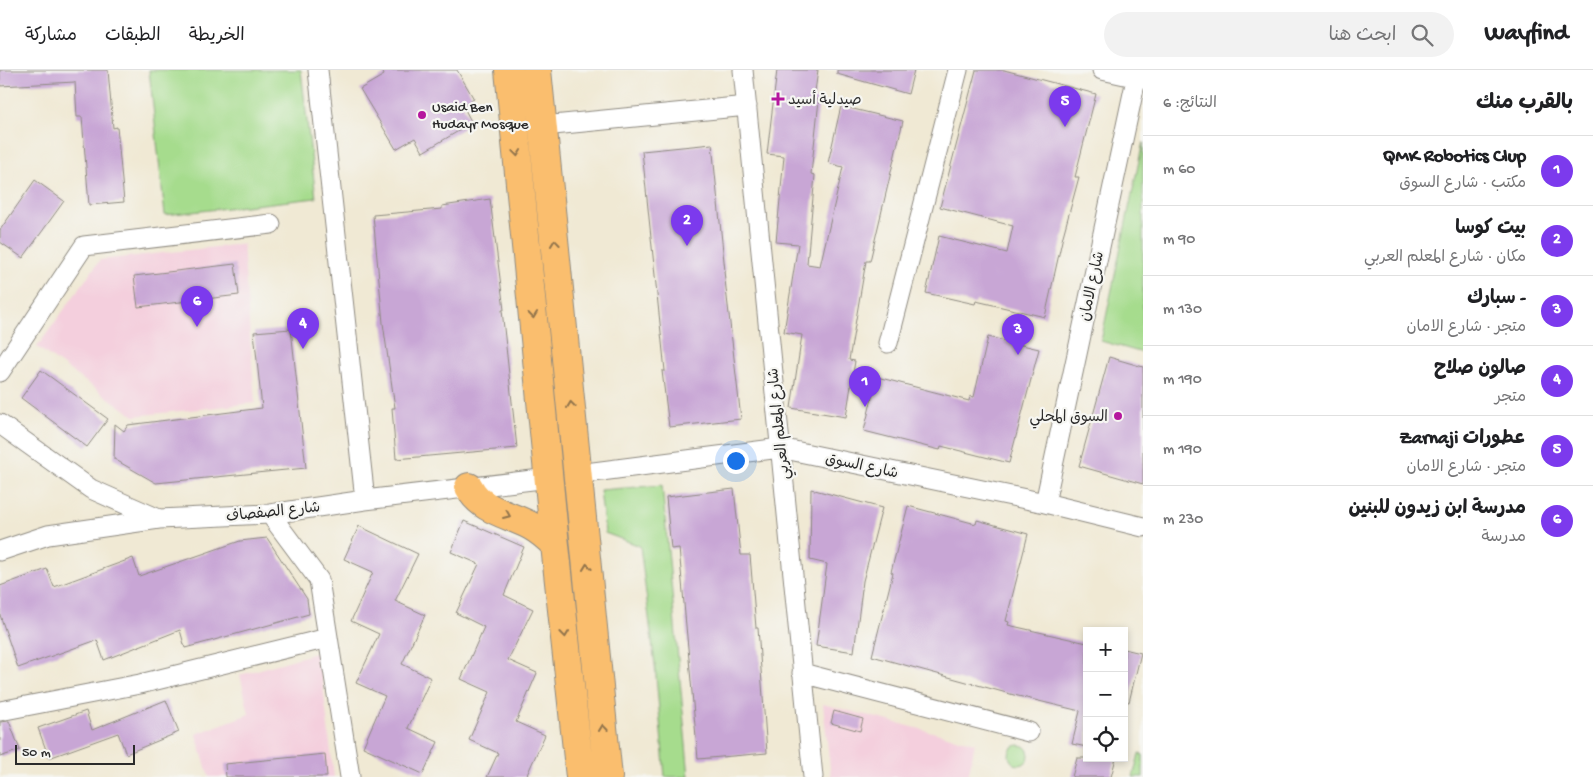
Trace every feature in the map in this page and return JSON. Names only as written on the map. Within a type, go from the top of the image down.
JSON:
[{"type":"main road","points":[[509,70],[555,545],[580,777]]},
{"type":"main road","points":[[537,70],[608,777]]},
{"type":"main road","points":[[469,487],[484,505],[539,530],[555,545]]},
{"type":"street","points":[[318,70],[365,500]]},
{"type":"street","name":"شارع المعلم العربي","points":[[743,70],[813,777]]},
{"type":"street","points":[[888,343],[958,70]]},
{"type":"street","points":[[1102,70],[1139,76]]},
{"type":"street","name":"شارع الامان","points":[[1045,502],[1139,76]]},
{"type":"street","points":[[543,126],[747,106]]},
{"type":"street","points":[[0,372],[84,246],[271,224]]},
{"type":"street","points":[[0,424],[91,489],[158,519]]},
{"type":"street","name":"شارع السوق","points":[[578,474],[780,448],[1045,502],[1143,527]]},
{"type":"street","name":"شارع الصفصاف","points":[[0,551],[48,535],[158,519],[270,514],[365,500],[549,478]]},
{"type":"street","points":[[270,514],[319,580],[350,777]]},
{"type":"street","points":[[0,711],[140,684],[328,638]]},
{"type":"street","points":[[802,673],[1029,732]]},
{"type":"shaded area","points":[[243,244],[255,403],[134,416],[37,347],[100,260]]},
{"type":"shaded area","points":[[319,652],[334,777],[209,777],[196,734],[249,714],[240,675]]},
{"type":"shaded area","points":[[823,704],[975,743],[968,777],[831,777]]},
{"type":"green space","points":[[149,70],[301,70],[316,198],[165,215]]},
{"type":"green space","points":[[1143,142],[1143,353],[1101,341]]},
{"type":"green space","points":[[662,485],[689,777],[665,777],[655,665],[640,546],[605,533],[600,490]]},
{"type":"green space","points":[[1019,745],[1026,748],[1029,755],[1026,762],[1019,765],[1012,762],[1009,755],[1012,748]]},
{"type":"green space","points":[[1139,754],[1143,755],[1143,777],[1133,777]]},
{"type":"building","points":[[0,70],[108,70],[113,128],[117,127],[124,202],[89,205],[82,117],[77,117],[75,82],[0,86]]},
{"type":"building","name":"Usaid Ben Hudayr Mosque","points":[[382,70],[457,70],[474,99],[463,106],[472,123],[423,152],[415,138],[396,149],[360,89],[384,75]]},
{"type":"building","points":[[777,70],[818,70],[814,99],[819,100],[811,174],[815,175],[807,264],[820,266],[843,167],[828,163],[841,106],[903,121],[870,261],[866,261],[849,360],[855,361],[846,417],[791,408],[802,335],[784,332],[798,244],[776,242],[784,156],[767,154]]},
{"type":"building","points":[[837,70],[914,70],[908,94],[837,74]]},
{"type":"building","points":[[976,70],[1004,70],[1096,94],[1075,177],[1079,177],[1063,236],[1045,317],[976,301],[975,304],[926,293],[939,236],[1007,253],[1013,226],[940,207]]},
{"type":"building","points":[[712,144],[741,419],[669,427],[662,371],[665,371],[642,151]]},
{"type":"building","points":[[35,180],[64,201],[23,258],[0,242],[0,230]]},
{"type":"building","points":[[490,199],[504,310],[502,310],[517,448],[396,459],[392,408],[395,408],[383,323],[373,215],[442,209],[442,206]]},
{"type":"building","points":[[235,264],[239,295],[138,307],[134,276]]},
{"type":"building","points":[[291,329],[306,468],[156,483],[114,459],[115,424],[124,431],[128,425],[262,408],[254,332]]},
{"type":"building","points":[[988,337],[1039,349],[1009,463],[941,446],[940,450],[864,431],[877,377],[969,401],[970,396],[974,397]]},
{"type":"building","name":"السوق المحلي","points":[[1109,357],[1143,367],[1143,484],[1079,466]]},
{"type":"building","points":[[41,370],[108,419],[87,447],[21,398]]},
{"type":"building","points":[[734,489],[741,555],[750,555],[756,628],[758,628],[767,753],[698,759],[679,548],[671,549],[666,497]]},
{"type":"building","points":[[811,489],[882,508],[863,581],[854,652],[816,646],[827,564],[810,560]]},
{"type":"building","points":[[908,506],[976,524],[977,520],[1028,534],[1006,621],[1009,622],[1008,625],[1083,642],[1083,746],[1072,744],[1080,711],[872,656],[893,573],[891,572]]},
{"type":"building","points":[[464,521],[524,547],[504,595],[533,609],[508,660],[537,673],[516,722],[545,735],[526,777],[487,777],[498,753],[469,740],[490,692],[461,679],[484,627],[456,613],[479,564],[451,552]]},
{"type":"building","points":[[359,526],[418,554],[395,601],[425,615],[402,664],[431,678],[408,728],[438,742],[423,774],[363,747],[385,696],[356,683],[379,634],[351,621],[373,572],[344,559]]},
{"type":"building","points":[[267,538],[307,599],[309,614],[185,648],[180,630],[104,660],[97,640],[18,668],[0,615],[0,586],[47,569],[54,587],[133,558],[139,576],[240,541]]},
{"type":"building","points":[[1128,650],[1141,653],[1128,702]]},
{"type":"building","points":[[166,700],[179,732],[126,754],[118,733],[49,758],[38,728],[86,711],[92,730]]},
{"type":"building","points":[[834,711],[863,719],[860,731],[831,723]]},
{"type":"building","points":[[9,721],[20,750],[0,757],[0,722]]},
{"type":"building","points":[[325,754],[327,777],[226,777],[225,764]]},
{"type":"building","points":[[1077,758],[1083,758],[1083,762],[1115,762],[1111,777],[1072,777]]},
{"type":"place","name":"صيدلية أسيد","points":[[778,99]]},
{"type":"place","name":"Usaid Ben Hudayr Mosque","points":[[422,115]]},
{"type":"place","name":"عطورات Zarnaji","points":[[1065,127]]},
{"type":"place","name":"بيت كوسا","points":[[687,246]]},
{"type":"place","name":"مدرسة ابن زيدون للبنين","points":[[197,327]]},
{"type":"place","name":"صالون صلاح","points":[[303,349]]},
{"type":"place","name":"- سبارك","points":[[1018,355]]},
{"type":"place","name":"QMK Robotics Clup","points":[[865,407]]},
{"type":"place","name":"السوق المحلي","points":[[1118,416]]}]
